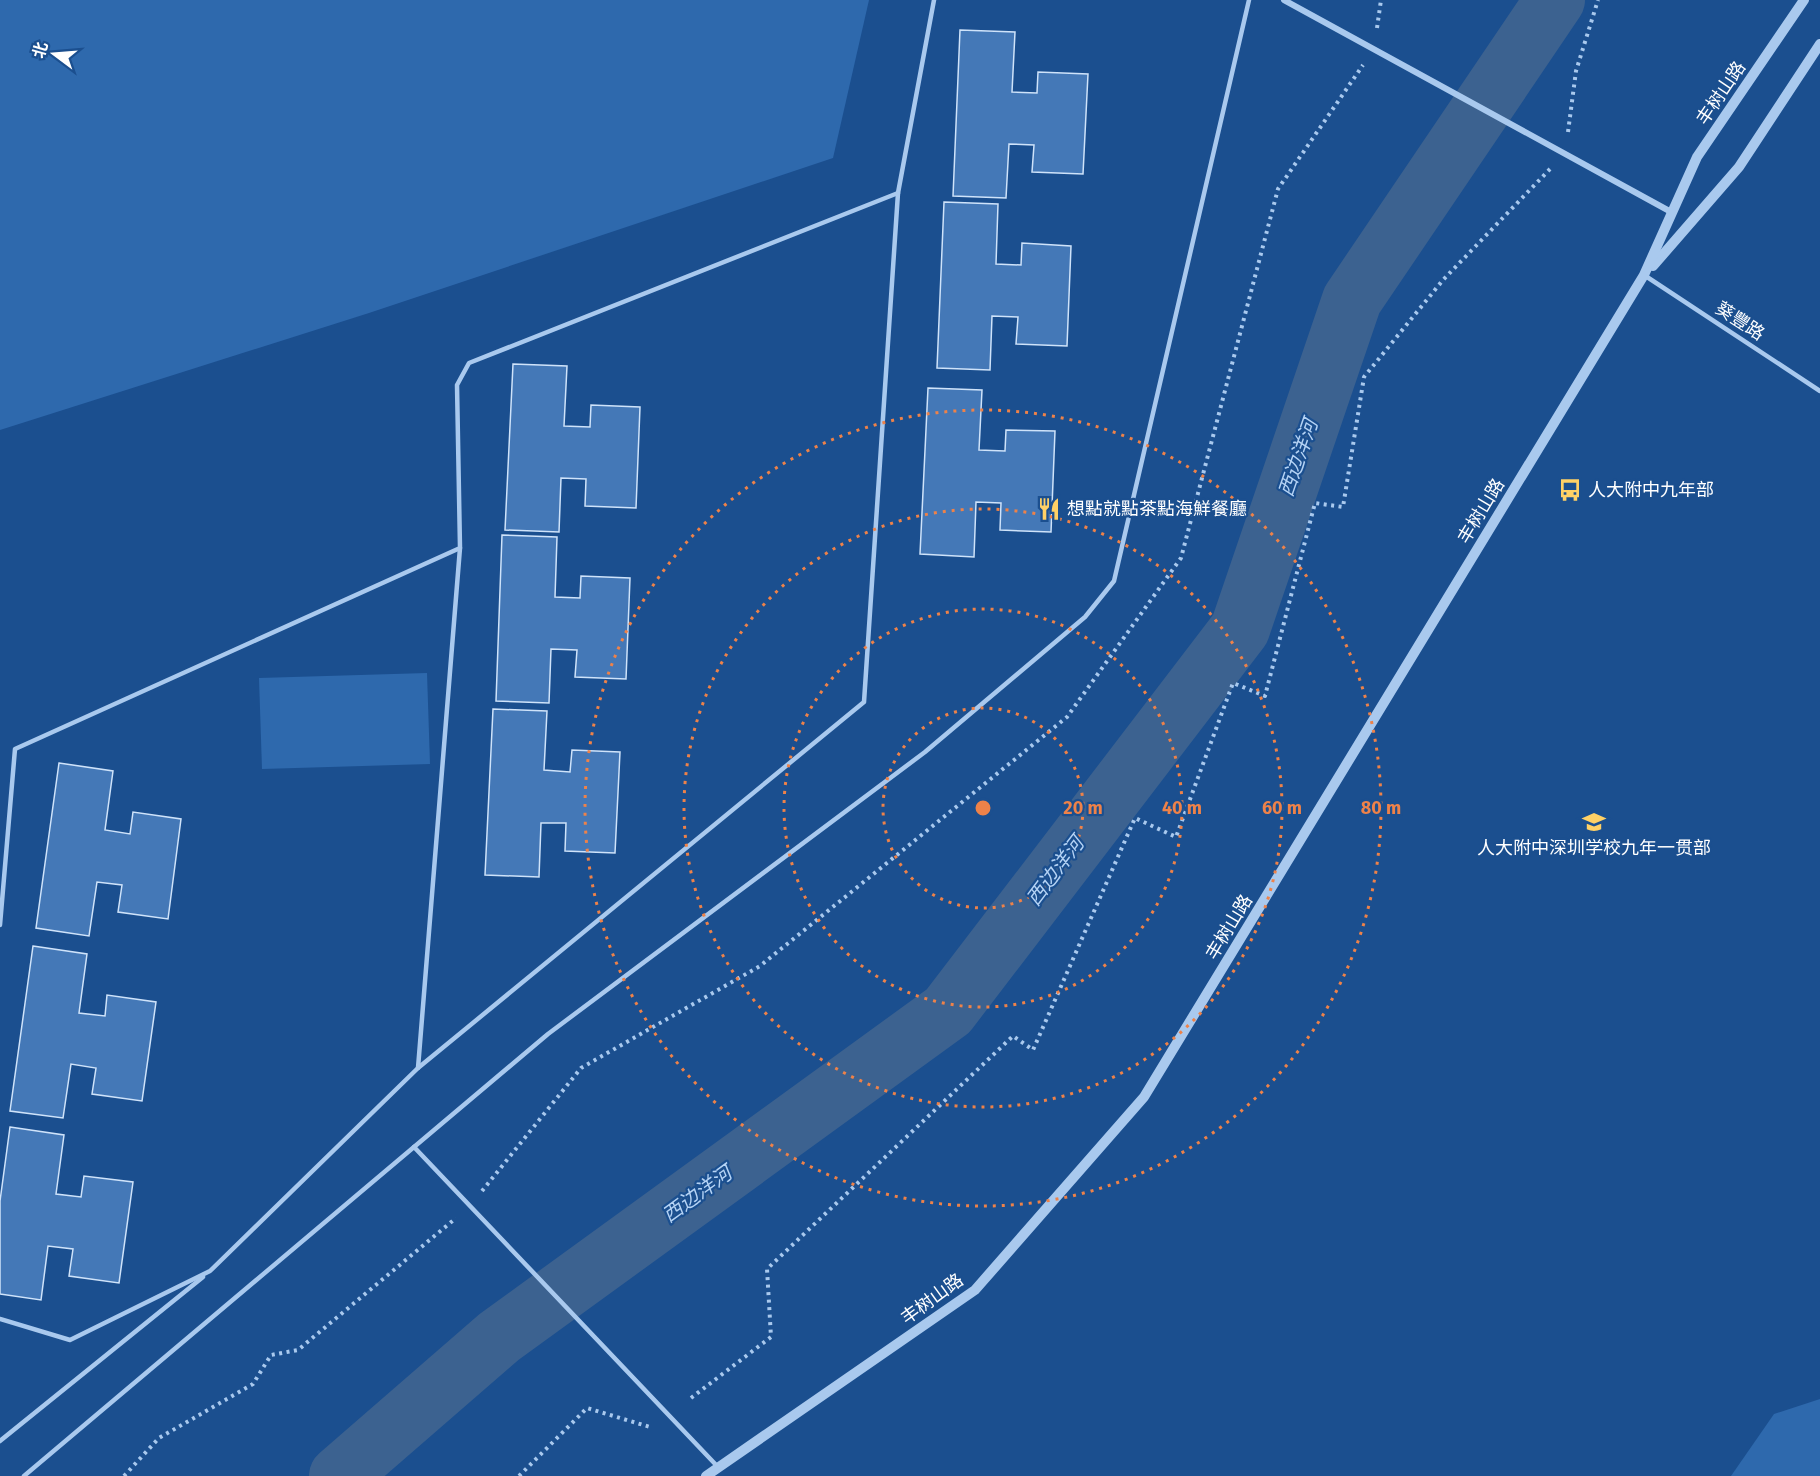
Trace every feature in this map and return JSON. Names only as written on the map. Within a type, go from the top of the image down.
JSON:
[{"type":"street","points":[[1284,0],[1673,213]]},
{"type":"street","name":"丰树山路","points":[[706,1476],[975,1290],[1144,1097],[1644,275],[1697,157],[1804,0]]},
{"type":"street","name":"丰树山路","points":[[1644,275],[1739,167],[1820,44]]},
{"type":"lane","points":[[0,1441],[210,1271],[418,1068],[864,702],[898,193],[934,0]]},
{"type":"lane","points":[[24,1476],[548,1034],[925,752],[1085,617],[1114,581],[1249,0]]},
{"type":"lane","points":[[418,1068],[460,548],[457,385],[469,363],[898,193]]},
{"type":"lane","name":"葵豐路","points":[[1644,275],[1820,391]]},
{"type":"lane","points":[[0,925],[15,749],[460,548]]},
{"type":"lane","points":[[414,1147],[719,1467]]},
{"type":"lane","points":[[0,1319],[70,1340],[210,1271]]},
{"type":"path","points":[[1373,49],[1381,0]]},
{"type":"path","points":[[691,1398],[771,1337],[766,1269],[1013,1036],[1033,1050],[1135,818],[1176,837],[1233,684],[1265,696],[1315,503],[1343,507],[1364,377],[1443,280],[1565,154],[1576,71],[1598,0]]},
{"type":"path","points":[[124,1476],[159,1438],[253,1384],[271,1355],[298,1350],[470,1207]]},
{"type":"path","points":[[519,1476],[587,1408],[650,1427]]},
{"type":"shaded area","points":[[0,0],[869,0],[833,158],[369,313],[0,430]]},
{"type":"shaded area","points":[[427,673],[430,764],[262,769],[259,678]]},
{"type":"shaded area","points":[[1820,1399],[1820,1476],[1731,1476],[1774,1414]]},
{"type":"building","points":[[960,30],[1015,32],[1012,92],[1037,93],[1038,72],[1088,74],[1083,174],[1032,172],[1034,145],[1009,144],[1006,198],[953,196]]},
{"type":"building","points":[[944,202],[998,204],[996,264],[1021,265],[1022,243],[1071,246],[1067,346],[1016,344],[1018,317],[992,316],[990,370],[937,368]]},
{"type":"building","points":[[513,364],[567,366],[564,426],[590,427],[591,405],[640,407],[636,508],[585,506],[586,479],[561,478],[559,532],[505,530]]},
{"type":"building","points":[[928,388],[982,390],[979,450],[1005,451],[1006,430],[1055,431],[1051,532],[1000,530],[1001,503],[976,502],[974,557],[920,554]]},
{"type":"building","points":[[502,535],[557,537],[555,597],[580,598],[581,576],[630,578],[626,679],[575,677],[577,650],[551,649],[549,703],[496,701]]},
{"type":"building","points":[[493,709],[547,711],[544,770],[570,772],[572,750],[620,752],[615,853],[565,851],[566,823],[541,823],[539,877],[485,875]]},
{"type":"building","points":[[59,763],[113,771],[105,830],[130,834],[133,812],[181,819],[168,919],[118,912],[122,885],[97,882],[89,936],[36,928]]},
{"type":"building","points":[[33,946],[87,954],[79,1013],[105,1016],[107,995],[156,1002],[142,1101],[92,1094],[96,1068],[71,1064],[63,1118],[10,1111]]},
{"type":"building","points":[[10,1127],[64,1135],[56,1194],[81,1197],[84,1176],[133,1182],[119,1283],[69,1276],[73,1249],[48,1246],[41,1300],[0,1294],[0,1201]]},
{"type":"waterway","name":"西边洋河","points":[[339,1476],[499,1337],[948,1011],[1240,629],[1352,300],[1555,0]]},
{"type":"place","name":"人大附中九年部","points":[[1570,490]]},
{"type":"place","name":"想點就點茶點海鮮餐廳","points":[[1049,509]]},
{"type":"place","name":"人大附中深圳学校九年一贯部","points":[[1594,822]]}]
